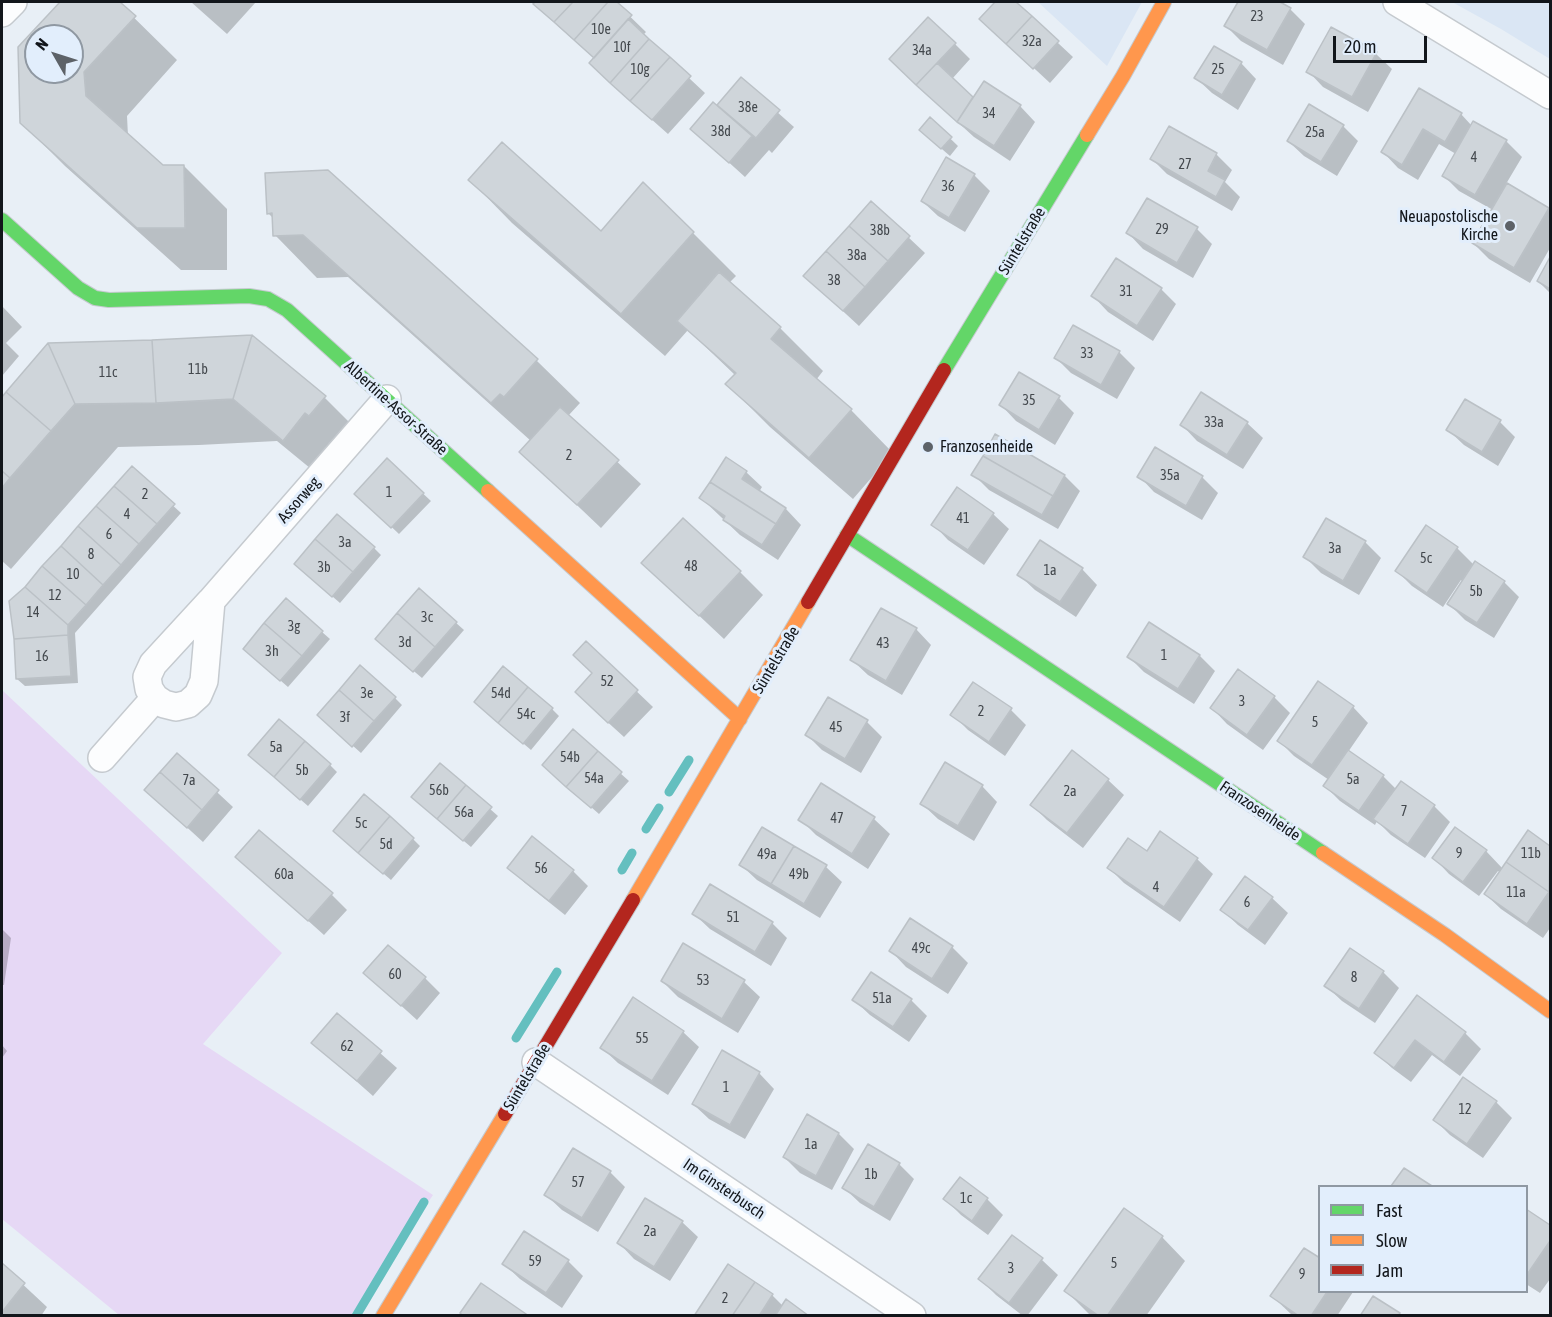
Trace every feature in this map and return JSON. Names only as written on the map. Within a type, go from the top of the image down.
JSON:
[{"type":"street","points":[[2,13],[13,2]]},
{"type":"street","name":"Süntelstraße","points":[[383,1316],[740,719],[966,333],[1122,76],[1164,2]]},
{"type":"street","points":[[1397,2],[1551,95]]},
{"type":"street","name":"Albertine-Assor-Straße","points":[[2,220],[78,288],[95,298],[249,296],[268,299],[287,310],[740,719]]},
{"type":"street","name":"Assorweg","points":[[155,698],[149,689],[147,676],[153,664],[387,399]]},
{"type":"street","name":"Franzosenheide","points":[[847,535],[1435,928],[1551,1011]]},
{"type":"street","points":[[102,758],[155,698],[164,704],[176,707],[188,704],[198,694],[204,681],[211,601]]},
{"type":"street","name":"Im Ginsterbusch","points":[[536,1062],[912,1316]]},
{"type":"shaded area","points":[[1038,2],[1142,2],[1107,66]]},
{"type":"shaded area","points":[[1452,2],[1550,2],[1550,59],[1501,29]]},
{"type":"shaded area","points":[[2,690],[282,953],[203,1044],[433,1195],[351,1315],[119,1315],[2,1219]]},
{"type":"building","points":[[60,2],[120,2],[136,16],[84,72],[84,24],[39,24]]},
{"type":"building","points":[[535,2],[573,2],[554,22],[533,4]]},
{"type":"building","points":[[573,2],[608,2],[574,40],[554,22]]},
{"type":"building","points":[[608,2],[617,2],[632,15],[594,58],[574,40]]},
{"type":"building","points":[[995,2],[1016,2],[1032,16],[1006,44],[979,19]]},
{"type":"building","points":[[1238,2],[1280,2],[1291,8],[1267,50],[1224,26]]},
{"type":"building","points":[[1032,16],[1059,41],[1033,69],[1006,44]]},
{"type":"building","points":[[928,17],[956,43],[916,85],[889,59]]},
{"type":"building","points":[[628,19],[649,39],[610,83],[589,63]]},
{"type":"building","points":[[1331,27],[1377,52],[1352,97],[1306,72]]},
{"type":"building","points":[[649,39],[670,57],[630,101],[610,83]]},
{"type":"building","points":[[24,41],[24,84],[84,84],[84,72],[86,96],[163,165],[184,165],[185,228],[137,228],[20,123],[18,47]]},
{"type":"building","points":[[1214,46],[1242,62],[1222,95],[1194,78]]},
{"type":"building","points":[[670,57],[691,76],[652,120],[630,101]]},
{"type":"building","points":[[937,63],[973,97],[957,122],[916,85]]},
{"type":"building","points":[[741,77],[780,110],[756,138],[717,105]]},
{"type":"building","points":[[984,81],[1021,105],[994,146],[957,122]]},
{"type":"building","points":[[1419,88],[1462,113],[1445,142],[1423,129],[1402,165],[1381,152]]},
{"type":"building","points":[[713,102],[752,136],[729,163],[690,129]]},
{"type":"building","points":[[1309,104],[1344,125],[1321,162],[1287,141]]},
{"type":"building","points":[[930,117],[952,137],[941,149],[919,130]]},
{"type":"building","points":[[1473,121],[1507,140],[1475,195],[1442,176]]},
{"type":"building","points":[[1169,126],[1217,153],[1208,171],[1225,180],[1216,197],[1150,159]]},
{"type":"building","points":[[502,142],[601,231],[643,182],[694,232],[621,314],[468,180]]},
{"type":"building","points":[[946,157],[975,174],[949,218],[921,201]]},
{"type":"building","points":[[328,170],[538,359],[504,397],[500,394],[491,403],[303,235],[273,236],[272,213],[267,214],[265,173]]},
{"type":"building","name":"Neuapostolische Kirche","points":[[1507,183],[1549,208],[1514,268],[1472,243]]},
{"type":"building","points":[[1147,198],[1198,227],[1177,263],[1126,233]]},
{"type":"building","points":[[871,201],[910,236],[888,261],[849,226]]},
{"type":"building","points":[[849,226],[888,261],[865,287],[826,251]]},
{"type":"building","points":[[826,251],[865,287],[843,311],[803,276]]},
{"type":"building","points":[[1550,257],[1550,289],[1537,281]]},
{"type":"building","points":[[1116,258],[1162,288],[1137,326],[1091,296]]},
{"type":"building","points":[[719,272],[781,327],[771,339],[852,409],[809,458],[725,384],[736,373],[677,321]]},
{"type":"building","points":[[1073,325],[1120,351],[1101,385],[1054,358]]},
{"type":"building","points":[[252,335],[326,396],[309,416],[305,413],[283,441],[233,399]]},
{"type":"building","points":[[252,335],[233,399],[156,403],[152,340]]},
{"type":"building","points":[[152,340],[156,403],[75,404],[48,343]]},
{"type":"building","points":[[48,343],[75,404],[51,431],[6,392]]},
{"type":"building","points":[[1019,372],[1060,396],[1039,430],[999,405]]},
{"type":"building","points":[[6,392],[51,431],[10,478],[2,471],[2,397]]},
{"type":"building","points":[[1201,392],[1248,422],[1227,455],[1180,425]]},
{"type":"building","points":[[1465,399],[1501,420],[1482,452],[1446,430]]},
{"type":"building","points":[[560,407],[619,460],[577,505],[519,452]]},
{"type":"building","points":[[995,434],[1065,475],[1053,496],[983,456]]},
{"type":"building","points":[[1155,447],[1203,476],[1186,506],[1137,477]]},
{"type":"building","points":[[983,456],[1053,496],[1042,515],[971,475]]},
{"type":"building","points":[[726,457],[747,471],[742,479],[786,508],[776,524],[710,482]]},
{"type":"building","points":[[387,458],[424,493],[391,528],[354,494]]},
{"type":"building","points":[[132,466],[175,504],[157,524],[114,486]]},
{"type":"building","points":[[2,471],[10,478],[2,488]]},
{"type":"building","points":[[710,482],[776,524],[762,545],[723,520],[725,516],[699,498]]},
{"type":"building","points":[[114,486],[157,524],[139,544],[96,506]]},
{"type":"building","points":[[957,487],[994,513],[968,550],[931,525]]},
{"type":"building","points":[[96,506],[139,544],[121,565],[78,526]]},
{"type":"building","points":[[337,514],[375,547],[353,572],[315,539]]},
{"type":"building","points":[[683,518],[741,571],[699,616],[641,563]]},
{"type":"building","points":[[1326,518],[1366,541],[1343,581],[1303,557]]},
{"type":"building","points":[[1426,525],[1458,547],[1427,593],[1395,571]]},
{"type":"building","points":[[78,526],[121,565],[103,585],[61,546]]},
{"type":"building","points":[[315,539],[353,572],[332,597],[294,564]]},
{"type":"building","points":[[1040,540],[1083,568],[1060,602],[1017,575]]},
{"type":"building","points":[[61,546],[103,585],[86,605],[42,566]]},
{"type":"building","points":[[1475,561],[1505,581],[1477,623],[1447,604]]},
{"type":"building","points":[[42,566],[86,605],[68,625],[25,587]]},
{"type":"building","points":[[25,587],[68,625],[68,635],[14,639],[9,601]]},
{"type":"building","points":[[419,588],[457,622],[435,647],[397,613]]},
{"type":"building","points":[[286,598],[323,631],[302,656],[264,623]]},
{"type":"building","points":[[881,608],[917,628],[886,681],[850,660]]},
{"type":"building","points":[[397,613],[435,647],[413,672],[375,639]]},
{"type":"building","points":[[1149,622],[1200,655],[1178,689],[1127,657]]},
{"type":"building","points":[[264,623],[302,656],[280,681],[243,649]]},
{"type":"building","points":[[68,635],[71,676],[16,679],[14,639]]},
{"type":"building","points":[[586,641],[638,690],[608,723],[575,692],[592,673],[573,655]]},
{"type":"building","points":[[360,665],[396,697],[374,721],[339,690]]},
{"type":"building","points":[[503,666],[528,687],[498,723],[474,702]]},
{"type":"building","points":[[1238,669],[1275,696],[1247,735],[1210,708]]},
{"type":"building","points":[[1318,681],[1354,706],[1312,765],[1277,741]]},
{"type":"building","points":[[973,682],[1012,708],[989,742],[950,715]]},
{"type":"building","points":[[528,687],[553,708],[523,744],[498,723]]},
{"type":"building","points":[[339,690],[374,721],[352,747],[317,715]]},
{"type":"building","points":[[828,697],[868,720],[845,759],[805,735]]},
{"type":"building","points":[[279,719],[305,741],[274,777],[248,755]]},
{"type":"building","points":[[573,729],[598,751],[566,787],[542,765]]},
{"type":"building","points":[[305,741],[331,764],[300,800],[274,777]]},
{"type":"building","points":[[1072,750],[1109,779],[1067,833],[1030,805]]},
{"type":"building","points":[[1348,750],[1384,775],[1359,811],[1323,786]]},
{"type":"building","points":[[598,751],[622,772],[591,808],[566,787]]},
{"type":"building","points":[[177,753],[219,790],[202,810],[160,772]]},
{"type":"building","points":[[945,762],[983,785],[958,826],[920,804]]},
{"type":"building","points":[[440,763],[466,785],[437,819],[411,797]]},
{"type":"building","points":[[160,772],[202,810],[187,828],[144,790]]},
{"type":"building","points":[[1401,781],[1435,805],[1408,844],[1373,819]]},
{"type":"building","points":[[821,783],[875,817],[852,854],[798,820]]},
{"type":"building","points":[[466,785],[492,807],[463,841],[437,819]]},
{"type":"building","points":[[364,794],[390,816],[358,853],[333,831]]},
{"type":"building","points":[[390,816],[414,838],[383,874],[358,853]]},
{"type":"building","points":[[762,827],[794,846],[771,884],[739,865]]},
{"type":"building","points":[[1455,827],[1487,850],[1463,882],[1432,858]]},
{"type":"building","points":[[259,830],[333,893],[308,921],[235,857]]},
{"type":"building","points":[[1528,830],[1550,846],[1549,892],[1506,862]]},
{"type":"building","points":[[1160,831],[1198,858],[1164,907],[1107,868],[1128,838],[1147,851]]},
{"type":"building","points":[[532,836],[574,870],[549,901],[507,868]]},
{"type":"building","points":[[794,846],[827,865],[804,904],[771,884]]},
{"type":"building","points":[[1506,862],[1549,892],[1527,924],[1484,894]]},
{"type":"building","points":[[1245,876],[1273,897],[1248,930],[1220,910]]},
{"type":"building","points":[[710,884],[773,922],[755,952],[692,914]]},
{"type":"building","points":[[910,918],[953,946],[932,979],[889,951]]},
{"type":"building","points":[[683,943],[745,980],[722,1019],[661,981]]},
{"type":"building","points":[[388,945],[426,977],[401,1006],[363,973]]},
{"type":"building","points":[[1350,948],[1384,971],[1359,1009],[1324,986]]},
{"type":"building","points":[[871,972],[912,999],[893,1027],[852,1000]]},
{"type":"building","points":[[1417,995],[1466,1032],[1444,1062],[1415,1040],[1394,1068],[1374,1053]]},
{"type":"building","points":[[633,997],[684,1031],[652,1081],[600,1048]]},
{"type":"building","points":[[337,1013],[382,1051],[357,1081],[311,1043]]},
{"type":"building","points":[[722,1050],[760,1072],[730,1125],[692,1104]]},
{"type":"building","points":[[1463,1077],[1497,1101],[1467,1144],[1433,1120]]},
{"type":"building","points":[[807,1114],[839,1133],[816,1176],[783,1157]]},
{"type":"building","points":[[868,1144],[900,1163],[874,1207],[842,1188]]},
{"type":"building","points":[[573,1148],[611,1171],[582,1218],[544,1195]]},
{"type":"building","points":[[1404,1168],[1430,1185],[1392,1185]]},
{"type":"building","points":[[960,1177],[988,1198],[972,1221],[943,1199]]},
{"type":"building","points":[[645,1198],[683,1221],[654,1267],[617,1243]]},
{"type":"building","points":[[1124,1208],[1163,1236],[1107,1316],[1099,1316],[1064,1291]]},
{"type":"building","points":[[1528,1210],[1550,1225],[1550,1241],[1528,1273]]},
{"type":"building","points":[[524,1231],[569,1260],[546,1293],[502,1264]]},
{"type":"building","points":[[1012,1235],[1043,1258],[1009,1303],[978,1279]]},
{"type":"building","points":[[1304,1248],[1318,1257],[1318,1293],[1326,1293],[1311,1316],[1299,1316],[1270,1296]]},
{"type":"building","points":[[2,1263],[25,1283],[2,1312]]},
{"type":"building","points":[[728,1264],[755,1282],[732,1316],[694,1316]]},
{"type":"building","points":[[755,1282],[773,1294],[759,1316],[732,1316]]},
{"type":"building","points":[[481,1283],[529,1316],[463,1316],[460,1313]]},
{"type":"building","points":[[1373,1296],[1400,1313],[1398,1316],[1360,1316]]},
{"type":"building","points":[[786,1299],[809,1316],[775,1316]]},
{"type":"waterway","points":[[669,792],[689,760]]},
{"type":"waterway","points":[[646,829],[659,808]]},
{"type":"waterway","points":[[622,870],[632,853]]},
{"type":"waterway","points":[[516,1038],[557,972]]},
{"type":"waterway","points":[[356,1316],[424,1202]]},
{"type":"traffic: fast","points":[[944,370],[1087,135]]},
{"type":"traffic: fast","points":[[2,220],[78,288],[95,298],[109,300],[249,296],[268,299],[287,310],[488,491]]},
{"type":"traffic: fast","points":[[847,535],[1323,853]]},
{"type":"traffic: slow","points":[[1087,135],[1164,2]]},
{"type":"traffic: slow","points":[[488,491],[740,719]]},
{"type":"traffic: slow","points":[[633,900],[808,602]]},
{"type":"traffic: slow","points":[[1323,853],[1445,935],[1550,1011]]},
{"type":"traffic: slow","points":[[383,1316],[505,1114]]},
{"type":"traffic: jam","points":[[808,602],[944,370]]},
{"type":"traffic: jam","points":[[505,1114],[633,900]]},
{"type":"place","name":"Neuapostolische Kirche","points":[[1510,226]]},
{"type":"place","name":"Franzosenheide","points":[[928,447]]}]
